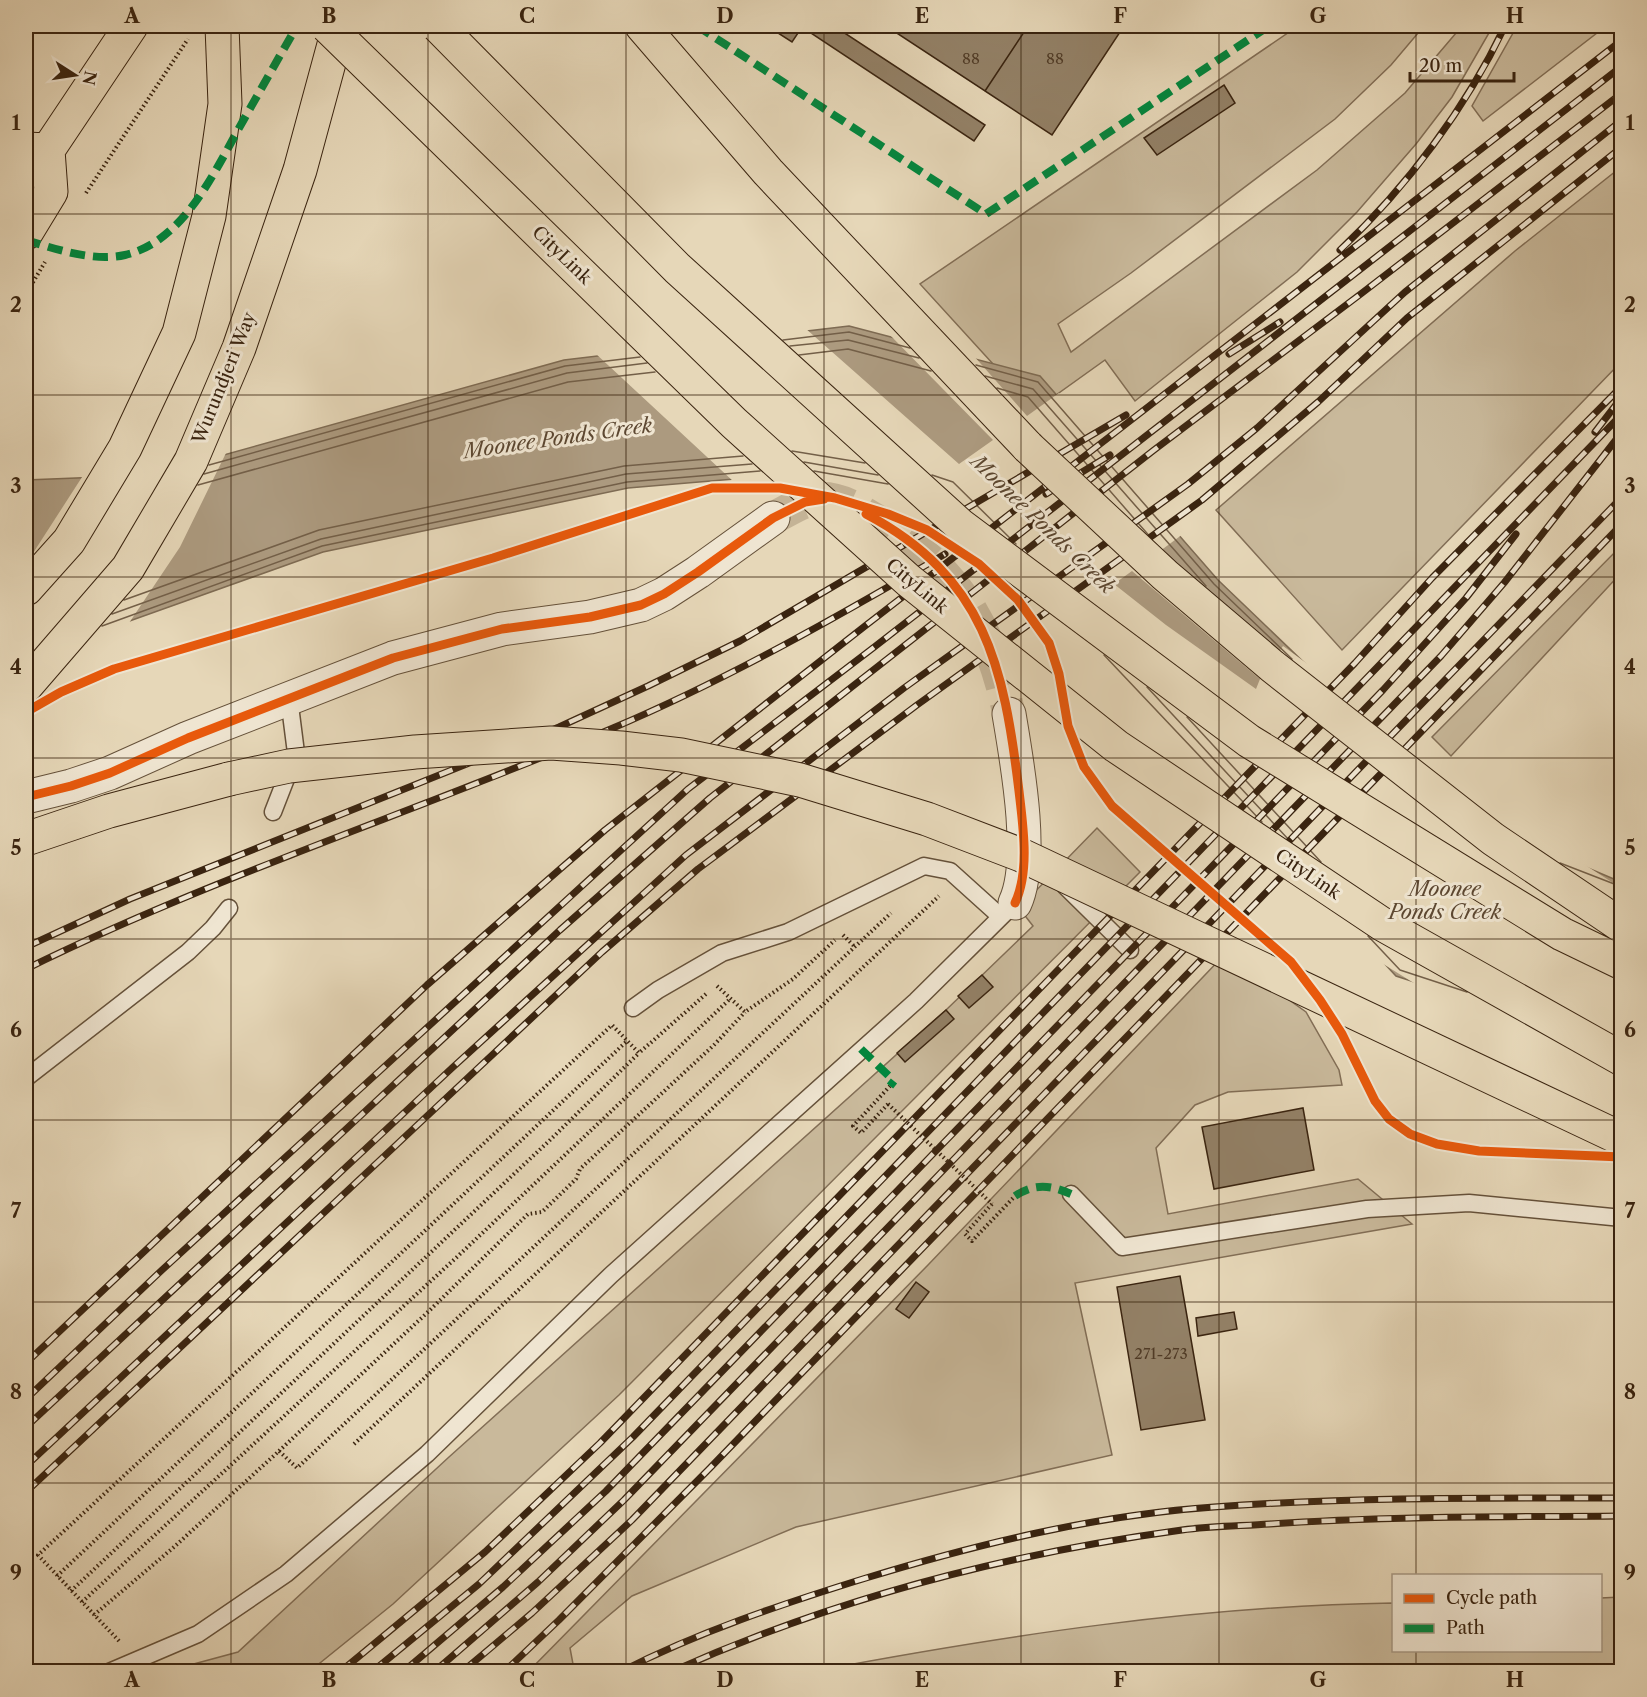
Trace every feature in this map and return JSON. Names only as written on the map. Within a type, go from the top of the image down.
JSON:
[{"type":"main road","points":[[26,233],[51,192],[33,153],[131,26]]},
{"type":"main road","points":[[26,589],[69,541],[125,448],[179,333],[209,216],[225,104],[222,26]]},
{"type":"main road","points":[[309,26],[362,60]]},
{"type":"main road","name":"CityLink","points":[[327,26],[743,431],[908,580],[1116,746],[1382,924],[1622,1059]]},
{"type":"main road","name":"Wurundjeri Way","points":[[26,686],[128,568],[190,461],[239,348],[300,170],[339,26]]},
{"type":"main road","points":[[438,26],[677,268],[960,525],[1249,741],[1562,934],[1622,963]]},
{"type":"main road","points":[[642,26],[768,172],[893,306],[1028,447],[1165,575],[1272,666],[1484,832],[1622,926]]},
{"type":"main road","points":[[26,839],[169,793],[289,766],[355,757],[551,743],[681,755],[739,766],[863,798],[1021,855],[1622,1139]]},
{"type":"street","points":[[26,797],[110,773],[188,738],[393,658],[502,629],[590,617],[641,605],[690,578],[773,518]]},
{"type":"street","points":[[1008,910],[1022,888],[1023,823],[1009,714]]},
{"type":"lane","points":[[273,812],[296,753],[289,698]]},
{"type":"lane","points":[[1023,823],[1040,854],[1069,891],[1130,950]]},
{"type":"lane","points":[[109,1671],[198,1634],[286,1574],[427,1454],[611,1275],[916,1001],[1008,910],[950,872],[924,866],[788,932],[722,953],[658,990],[633,1008]]},
{"type":"lane","points":[[26,1078],[188,952],[213,928],[229,908]]},
{"type":"lane","points":[[1071,1194],[1122,1247],[1367,1209],[1469,1203],[1622,1218]]},
{"type":"path","points":[[82,200],[190,35]]},
{"type":"path","points":[[26,294],[48,258]]},
{"type":"path","points":[[354,1444],[940,895]]},
{"type":"path","points":[[279,1451],[297,1468],[895,909]]},
{"type":"path","points":[[94,1615],[174,1547],[279,1451],[429,1311],[528,1214],[542,1212],[576,1179],[580,1169],[714,1044],[745,1012],[793,979],[842,934],[855,947]]},
{"type":"path","points":[[71,1591],[549,1141],[639,1053],[717,985],[745,1012]]},
{"type":"path","points":[[82,1602],[458,1256],[731,998]]},
{"type":"path","points":[[122,1644],[38,1555],[612,1025],[639,1053]]},
{"type":"path","points":[[56,1576],[627,1041]]},
{"type":"path","points":[[890,1086],[853,1126],[861,1134],[888,1104],[992,1204],[965,1234],[972,1241],[1015,1196]]},
{"type":"shaded area","points":[[1298,26],[1424,26],[1391,65],[1335,119],[1131,273],[1058,324],[1071,352],[1317,170],[1405,93],[1462,26],[1493,26],[1452,97],[1416,144],[1357,212],[1297,272],[1135,401],[1105,360],[1035,410],[920,284]]},
{"type":"shaded area","points":[[1517,26],[1606,26],[1483,121],[1472,106]]},
{"type":"shaded area","points":[[1621,167],[1621,362],[1342,650],[1216,510],[1515,251]]},
{"type":"shaded area","points":[[1621,546],[1621,573],[1451,756],[1432,737]]},
{"type":"shaded area","points":[[1097,828],[1140,872],[619,1395],[393,1604],[310,1671],[164,1672],[238,1652],[449,1457],[946,1010],[1033,926],[1019,908]]},
{"type":"shaded area","points":[[1225,954],[1306,1012],[1339,1070],[1342,1085],[1228,1092],[1195,1105],[1156,1148],[1168,1214],[1358,1179],[1412,1224],[1075,1283],[1112,1455],[796,1527],[632,1596],[570,1648],[573,1664],[557,1671],[528,1672],[928,1265]]},
{"type":"shaded area","points":[[1621,1597],[1621,1671],[815,1671],[1031,1634],[1175,1616],[1320,1605],[1392,1603],[1392,1652],[1602,1652],[1602,1598]]},
{"type":"water","name":"Moonee Ponds Creek","points":[[849,326],[1040,376],[1218,580],[1463,815],[1621,882],[1621,1049],[1396,976],[1137,697],[938,499],[794,474],[628,488],[323,552],[26,658],[26,480],[152,475],[564,360]]},
{"type":"pier","points":[[805,328],[959,464],[993,440],[888,333],[973,355],[1027,416],[1059,393],[1183,534],[1152,557],[1260,679],[1283,646],[1320,673],[1465,812],[1579,861],[1621,888],[1622,1052],[1417,985],[1380,962],[1135,699],[937,502],[794,477],[734,482],[595,353]],"holes":[[[1132,571],[1260,679],[1256,689],[1166,625],[1114,584]]]},
{"type":"pier","points":[[227,451],[180,547],[127,626],[26,661],[26,564],[84,474],[151,472]]},
{"type":"building","points":[[767,26],[834,26],[985,125],[974,141],[802,27],[792,42]]},
{"type":"building","points":[[886,26],[1028,26],[985,91]]},
{"type":"building","points":[[1028,26],[1124,26],[1052,135],[985,91]]},
{"type":"building","points":[[1224,85],[1235,103],[1157,155],[1144,138]]},
{"type":"building","points":[[982,975],[993,987],[969,1008],[958,996]]},
{"type":"building","points":[[946,1010],[954,1019],[905,1062],[897,1053]]},
{"type":"building","points":[[1303,1108],[1314,1170],[1214,1189],[1202,1127]]},
{"type":"building","points":[[1180,1276],[1205,1420],[1141,1430],[1117,1287]]},
{"type":"building","points":[[916,1282],[929,1292],[909,1318],[896,1309]]},
{"type":"building","points":[[1234,1312],[1237,1329],[1198,1336],[1196,1318]]},
{"type":"tunnel","points":[[773,518],[809,500],[823,498],[838,501],[874,519],[927,557],[965,601],[979,625],[991,652],[1009,714]]},
{"type":"railway","points":[[1340,250],[1389,200],[1433,145],[1472,87],[1505,26]]},
{"type":"railway","points":[[26,1363],[427,985],[605,830],[1622,40]]},
{"type":"railway","points":[[26,1399],[162,1270],[688,789],[1622,66]]},
{"type":"railway","points":[[26,1427],[560,930],[710,798],[1154,450],[1622,93]]},
{"type":"railway","points":[[26,1466],[452,1068],[686,855],[904,688],[1188,484],[1257,428],[1405,292],[1622,120]]},
{"type":"railway","points":[[26,1492],[602,952],[698,869],[917,705],[1202,500],[1318,402],[1407,318],[1622,147]]},
{"type":"railway","points":[[1229,354],[1280,322]]},
{"type":"railway","points":[[340,1672],[485,1552],[600,1443],[1355,663],[1432,578],[1622,386]]},
{"type":"railway","points":[[1595,432],[1622,397]]},
{"type":"railway","points":[[372,1672],[479,1584],[633,1437],[1622,414]]},
{"type":"railway","points":[[26,947],[130,899],[559,727],[648,686],[740,641],[1126,415]]},
{"type":"railway","points":[[434,1672],[538,1582],[624,1500],[1441,656],[1504,583],[1622,432]]},
{"type":"railway","points":[[1046,494],[1110,455]]},
{"type":"railway","points":[[462,1672],[532,1613],[632,1520],[1622,497]]},
{"type":"railway","points":[[504,1672],[710,1468],[1622,524]]},
{"type":"railway","points":[[403,1672],[503,1587],[606,1491],[1383,690],[1466,598],[1516,534]]},
{"type":"railway","points":[[26,969],[170,904],[540,758],[656,709],[782,646],[945,554]]},
{"type":"railway","points":[[620,1672],[710,1632],[835,1588],[951,1554],[1082,1524],[1170,1511],[1316,1501],[1622,1498]]},
{"type":"railway","points":[[671,1672],[794,1622],[857,1601],[986,1566],[1116,1540],[1193,1529],[1314,1521],[1446,1517],[1622,1516]]},
{"type":"marked path","points":[[26,240],[74,254],[113,257],[146,247],[165,235],[196,201],[209,181],[297,26]]},
{"type":"marked path","points":[[697,26],[986,214],[1269,26]]},
{"type":"marked path","points":[[861,1049],[894,1081],[890,1086]]},
{"type":"marked path","points":[[1015,1196],[1036,1187],[1049,1187],[1071,1194]]},
{"type":"cycle path","points":[[26,712],[61,692],[114,669],[493,558],[712,488],[780,488],[835,498],[888,514],[927,530],[979,564],[1018,600],[1049,643],[1059,674],[1068,726],[1084,767],[1112,806],[1291,962],[1342,1034],[1375,1101],[1389,1119],[1410,1134],[1437,1144],[1479,1151],[1622,1157]]},
{"type":"cycle path","points":[[26,797],[110,773],[188,738],[393,658],[502,629],[590,617],[641,605],[664,594],[698,572],[773,518],[805,502],[824,499]]},
{"type":"cycle path","points":[[866,514],[906,539],[938,566],[963,596],[982,629],[995,665],[1005,704],[1019,791],[1024,863],[1023,877],[1015,903]]}]
